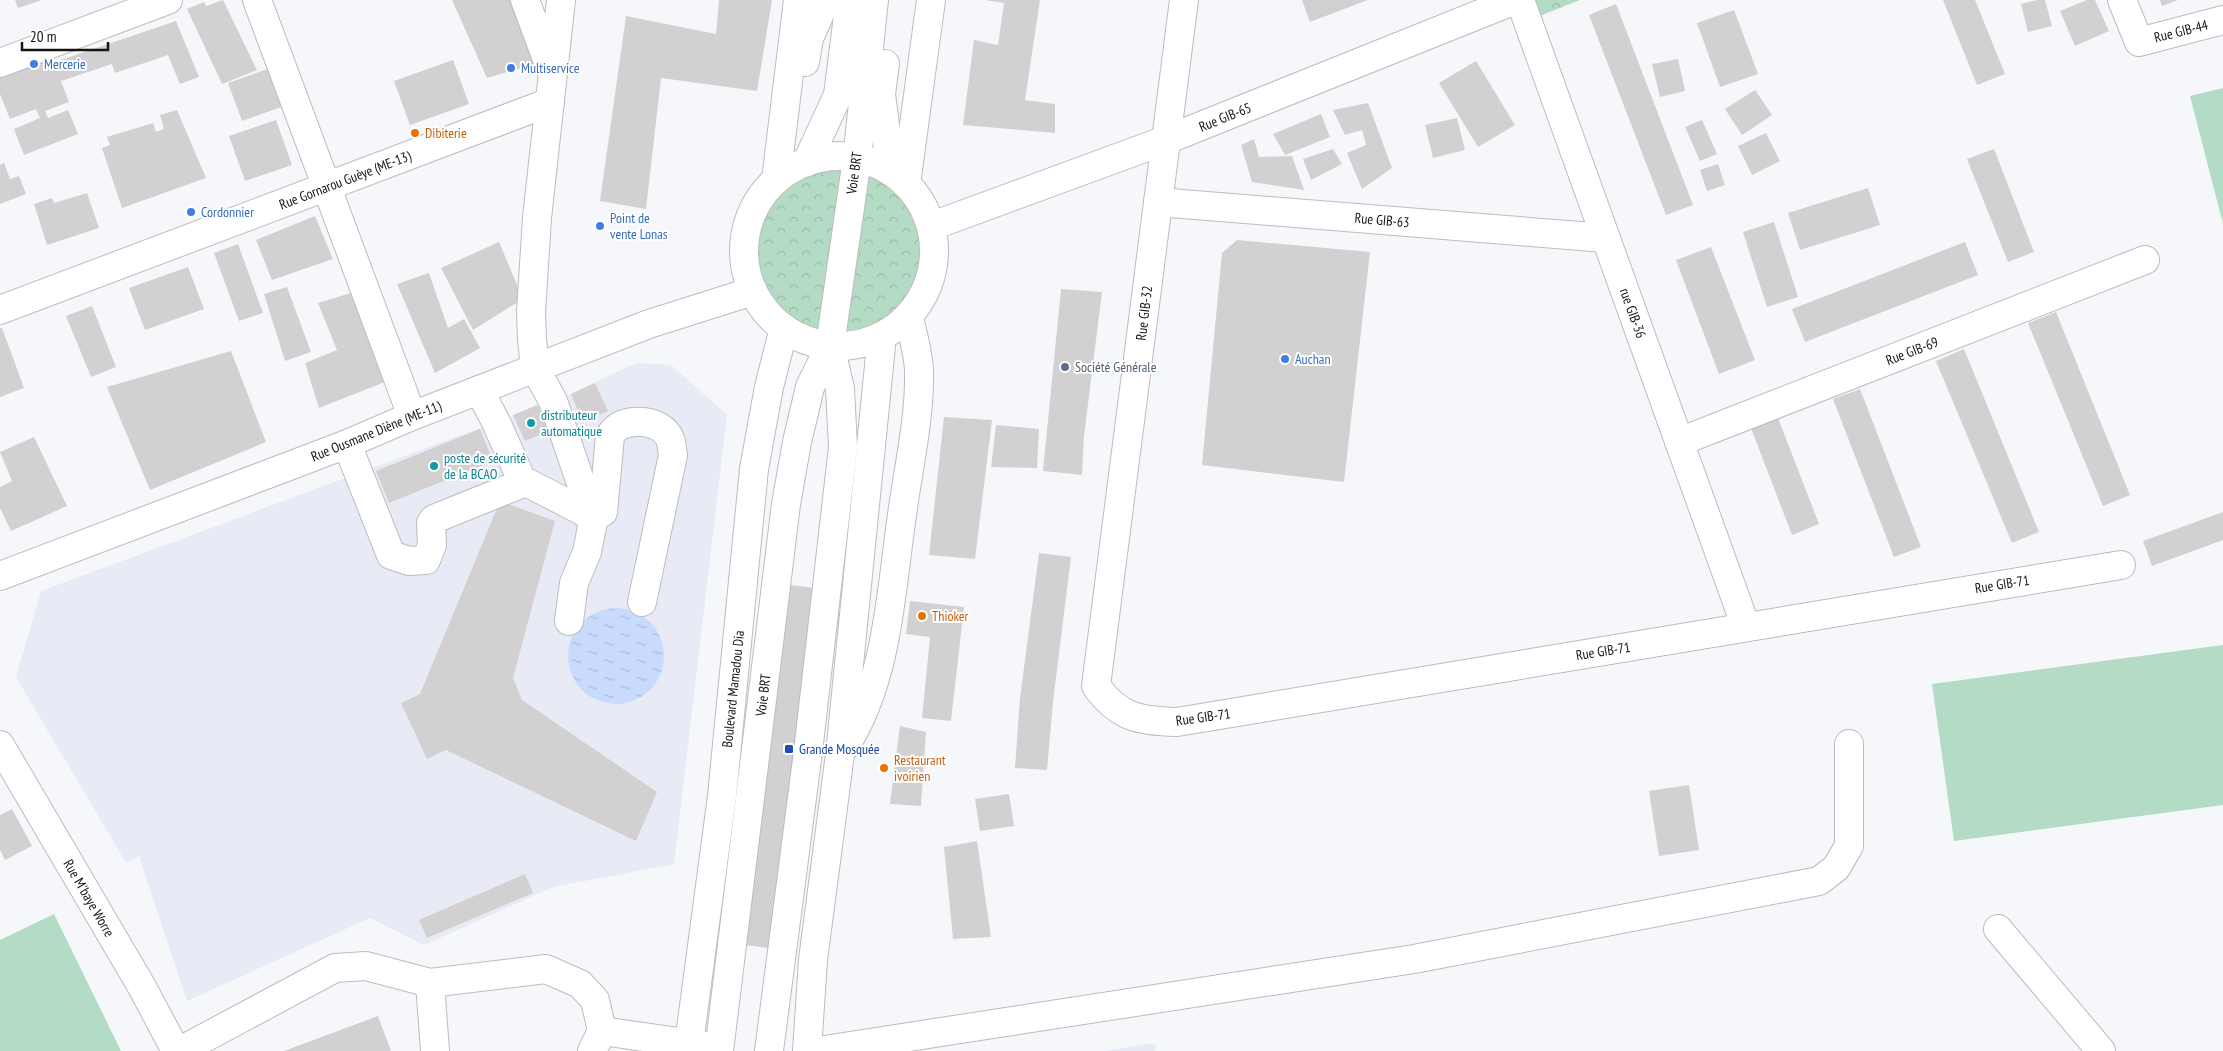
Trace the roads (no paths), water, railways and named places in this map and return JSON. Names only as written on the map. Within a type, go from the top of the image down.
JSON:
[{"type":"street","points":[[0,63],[168,0]]},
{"type":"street","points":[[257,0],[412,416]]},
{"type":"street","points":[[525,0],[553,74]]},
{"type":"street","points":[[561,0],[537,218],[531,312],[535,368],[553,402],[592,511],[596,554],[582,585],[590,603]]},
{"type":"street","points":[[776,180],[798,0]]},
{"type":"street","points":[[780,153],[797,118],[809,38],[826,0]]},
{"type":"street","points":[[813,160],[838,95],[850,0]]},
{"type":"street","name":"Voie BRT","points":[[719,1049],[786,504],[796,442],[810,387],[830,346],[857,159],[874,0]]},
{"type":"street","points":[[892,0],[881,94],[899,178]]},
{"type":"street","points":[[913,0],[922,24],[925,44]]},
{"type":"street","points":[[899,178],[925,44],[931,0]]},
{"type":"street","name":"Rue GIB-32","points":[[1096,686],[1184,0]]},
{"type":"street","name":"Rue GIB-65","points":[[932,226],[1166,140],[1515,0]]},
{"type":"street","name":"rue GIB-36","points":[[1520,0],[1746,627]]},
{"type":"street","name":"Rue GIB-44","points":[[2122,0],[2139,42],[2223,20]]},
{"type":"street","name":"Rue Gornarou Guèye (ME-13)","points":[[0,310],[550,102]]},
{"type":"street","points":[[842,156],[857,159],[899,178],[917,196],[932,226],[935,250],[932,274],[923,296],[909,316],[882,336],[857,344],[830,346],[805,339],[784,328],[766,312],[753,292],[746,272],[744,252],[746,232],[752,212],[762,195],[776,180],[813,160],[842,156]]},
{"type":"street","name":"Rue GIB-63","points":[[1158,202],[1605,238]]},
{"type":"street","name":"Rue GIB-69","points":[[1679,442],[2145,260]]},
{"type":"street","name":"Rue Ousmane Diène (ME-11)","points":[[0,576],[348,444],[412,416],[649,324],[753,292]]},
{"type":"street","points":[[840,754],[859,724],[881,658],[913,436],[919,372],[909,316]]},
{"type":"street","name":"Boulevard Mamadou Dia","points":[[688,1047],[722,796],[754,469],[769,387],[784,328]]},
{"type":"street","points":[[807,1051],[813,960],[840,754],[882,336]]},
{"type":"street","name":"Voie BRT","points":[[769,1051],[808,752],[843,446],[840,389],[830,346]]},
{"type":"street","points":[[479,390],[522,479]]},
{"type":"street","points":[[569,621],[574,583],[587,552],[592,511],[610,436],[613,430],[625,423],[641,421],[660,429],[670,438],[672,455],[642,602]]},
{"type":"street","points":[[348,444],[382,530],[396,548],[410,553],[420,552],[424,543],[422,521],[428,511],[522,479],[529,474],[592,511]]},
{"type":"street","name":"Rue GIB-71","points":[[1096,686],[1108,702],[1119,711],[1136,718],[1177,722],[2121,565]]},
{"type":"street","points":[[818,1051],[1414,959],[1819,881],[1836,868],[1849,846],[1849,744]]},
{"type":"street","name":"Rue M'baye Worre","points":[[0,746],[142,987],[176,1051]]},
{"type":"street","points":[[1998,929],[2101,1051]]},
{"type":"street","points":[[180,1051],[335,968],[366,966],[430,983],[546,969],[580,984],[595,1000],[597,1041],[719,1049]]},
{"type":"street","points":[[430,983],[435,1051]]},
{"type":"water","points":[[616,608],[634,612],[650,622],[660,638],[664,656],[660,674],[650,690],[634,700],[616,704],[598,700],[582,690],[572,674],[568,656],[572,638],[582,622],[598,612]]},
{"type":"place","name":"Mercerie","points":[[34,64]]},
{"type":"place","name":"Multiservice","points":[[511,68]]},
{"type":"place","name":"Dibiterie","points":[[415,133]]},
{"type":"place","name":"Cordonnier","points":[[191,212]]},
{"type":"place","name":"Point de vente Lonas","points":[[600,226]]},
{"type":"place","name":"Auchan","points":[[1285,359]]},
{"type":"place","name":"Société Générale","points":[[1065,367]]},
{"type":"place","name":"distributeur automatique","points":[[531,423]]},
{"type":"place","name":"poste de sécurité de la BCAO","points":[[434,466]]},
{"type":"place","name":"Thioker","points":[[922,616]]},
{"type":"place","name":"Grande Mosquée","points":[[789,749]]},
{"type":"place","name":"Restaurant ivoirien","points":[[884,768]]}]
